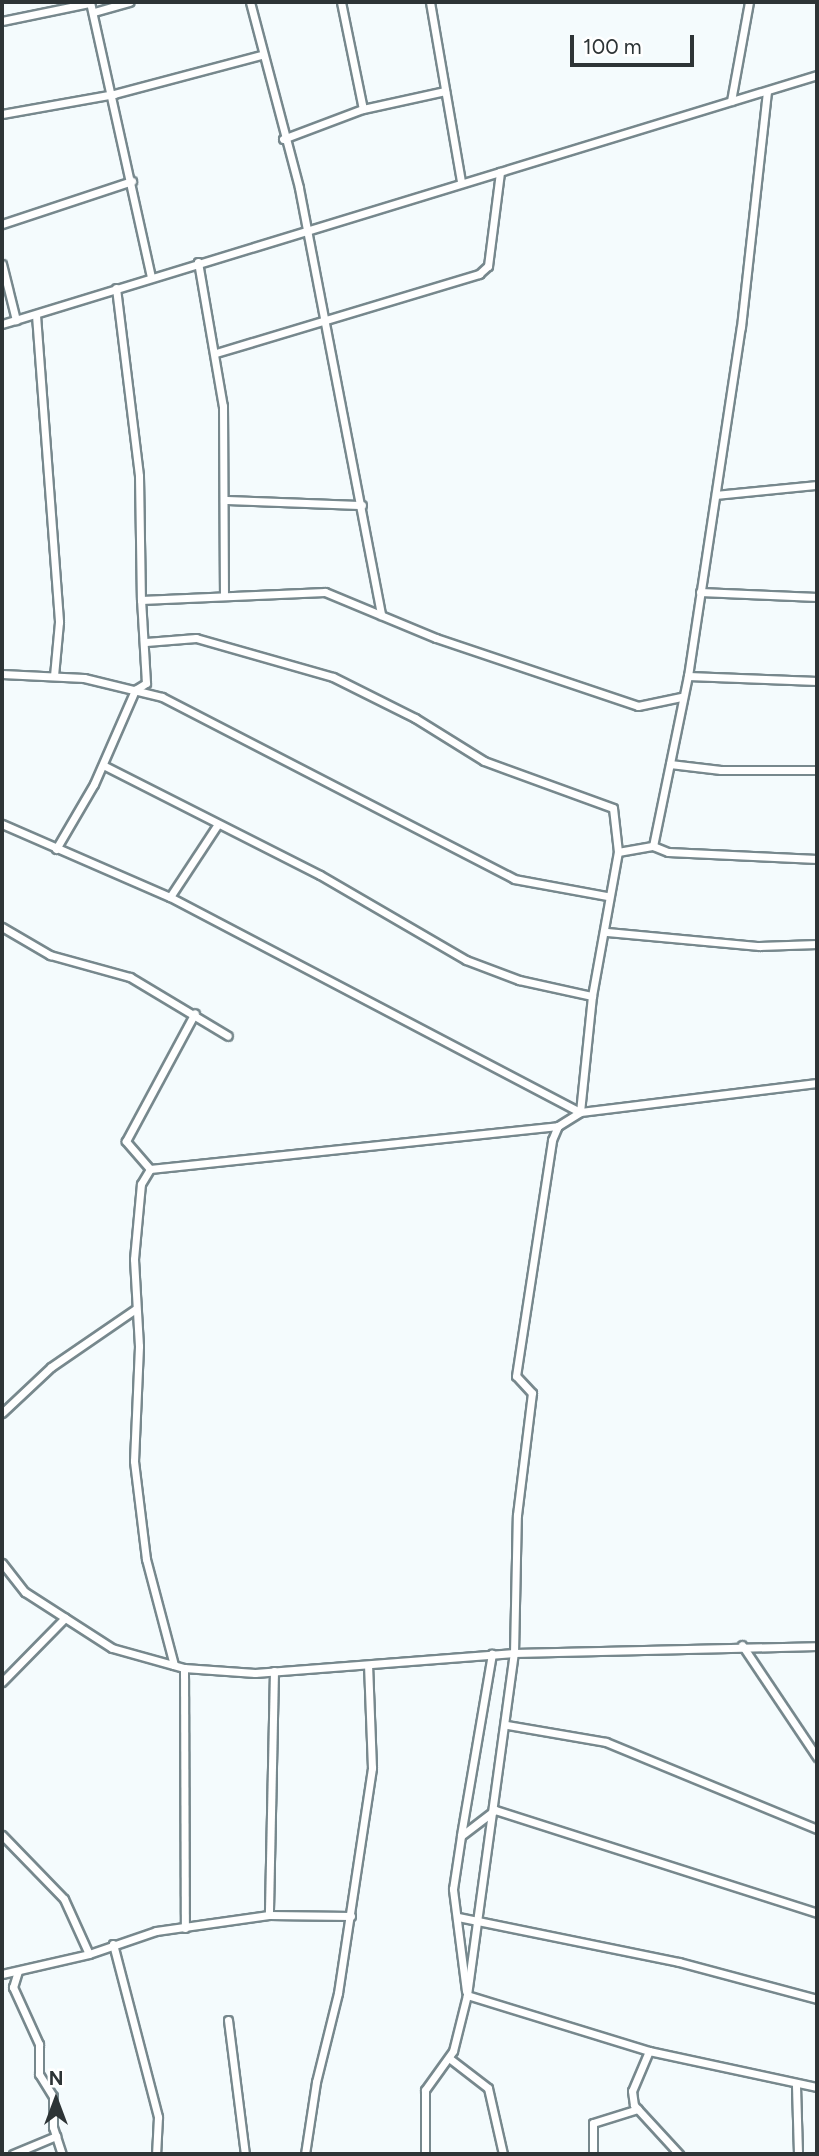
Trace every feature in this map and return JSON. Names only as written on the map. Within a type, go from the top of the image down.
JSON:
[{"type":"street","points":[[2,21],[90,2],[114,94],[151,277]]},
{"type":"street","points":[[94,12],[130,2]]},
{"type":"street","points":[[250,2],[261,55],[307,228],[381,615]]},
{"type":"street","points":[[341,2],[363,109]]},
{"type":"street","points":[[430,2],[461,182]]},
{"type":"street","points":[[731,101],[748,2]]},
{"type":"street","points":[[2,114],[114,94],[261,55]]},
{"type":"street","points":[[2,324],[36,316],[307,228],[817,75]]},
{"type":"street","points":[[284,139],[363,109],[445,91]]},
{"type":"street","points":[[653,846],[681,697],[688,676],[716,495],[767,91]]},
{"type":"street","points":[[216,353],[480,274],[488,266],[500,172]]},
{"type":"street","points":[[2,224],[132,181]]},
{"type":"street","points":[[198,262],[223,405],[224,593]]},
{"type":"street","points":[[2,264],[16,320]]},
{"type":"street","points":[[56,849],[103,765],[135,690],[146,683],[146,642],[141,600],[139,476],[116,288]]},
{"type":"street","points":[[36,316],[59,622],[54,676]]},
{"type":"street","points":[[716,495],[817,485]]},
{"type":"street","points":[[224,500],[362,505]]},
{"type":"street","points":[[141,600],[224,593],[325,592],[381,615],[638,706],[681,697]]},
{"type":"street","points":[[700,592],[817,597]]},
{"type":"street","points":[[146,642],[196,638],[333,677],[415,718],[484,761],[613,808],[618,852],[607,896],[607,932],[592,996],[580,1112]]},
{"type":"street","points":[[2,674],[54,676],[162,697],[277,752],[447,849],[514,879],[607,896]]},
{"type":"street","points":[[688,676],[817,681]]},
{"type":"street","points":[[670,764],[722,770],[817,770]]},
{"type":"street","points":[[103,765],[218,824],[466,960],[519,980],[592,996]]},
{"type":"street","points":[[2,824],[170,897],[580,1112]]},
{"type":"street","points":[[170,897],[218,824]]},
{"type":"street","points":[[618,852],[653,846],[668,852],[817,859]]},
{"type":"street","points":[[2,927],[50,955],[130,977],[195,1013],[228,1036]]},
{"type":"street","points":[[607,932],[759,946],[817,944]]},
{"type":"street","points":[[150,1169],[125,1141],[195,1013]]},
{"type":"street","points":[[150,1169],[558,1126],[580,1112],[817,1083]]},
{"type":"street","points":[[425,2154],[425,2090],[450,2058],[467,1996],[481,1921],[507,1725],[514,1653],[517,1515],[533,1393],[516,1376],[552,1140],[558,1126]]},
{"type":"street","points":[[150,1169],[141,1184],[134,1310],[139,1346],[134,1461],[146,1559],[174,1665]]},
{"type":"street","points":[[2,1413],[51,1367],[134,1310]]},
{"type":"street","points":[[2,1563],[24,1592],[112,1648],[184,1668],[274,1671],[368,1666],[492,1654],[742,1645],[817,1646]]},
{"type":"street","points":[[2,1682],[65,1618]]},
{"type":"street","points":[[742,1645],[817,1757]]},
{"type":"street","points":[[467,1996],[460,1966],[458,1917],[453,1889],[492,1654]]},
{"type":"street","points":[[305,2154],[351,1916],[372,1768],[368,1666]]},
{"type":"street","points":[[184,1668],[185,1927]]},
{"type":"street","points":[[269,1915],[274,1671]]},
{"type":"street","points":[[507,1725],[617,1745],[817,1829]]},
{"type":"street","points":[[461,1836],[495,1810]]},
{"type":"street","points":[[495,1810],[817,1913]]},
{"type":"street","points":[[2,1835],[64,1899],[89,1954]]},
{"type":"street","points":[[2,1974],[89,1954],[113,1944],[185,1927],[269,1915],[351,1916]]},
{"type":"street","points":[[458,1917],[679,1962],[817,1999]]},
{"type":"street","points":[[113,1944],[158,2117],[156,2154]]},
{"type":"street","points":[[18,1970],[13,1987],[39,2044],[39,2074],[53,2096],[56,2136],[62,2154]]},
{"type":"street","points":[[467,1996],[649,2050],[817,2087]]},
{"type":"street","points":[[228,2021],[245,2154]]},
{"type":"street","points":[[649,2050],[632,2091],[638,2109],[679,2154]]},
{"type":"street","points":[[450,2058],[488,2088],[503,2154]]},
{"type":"street","points":[[796,2086],[797,2154]]},
{"type":"street","points":[[593,2154],[593,2123],[638,2109]]},
{"type":"street","points":[[13,2154],[56,2136]]}]
